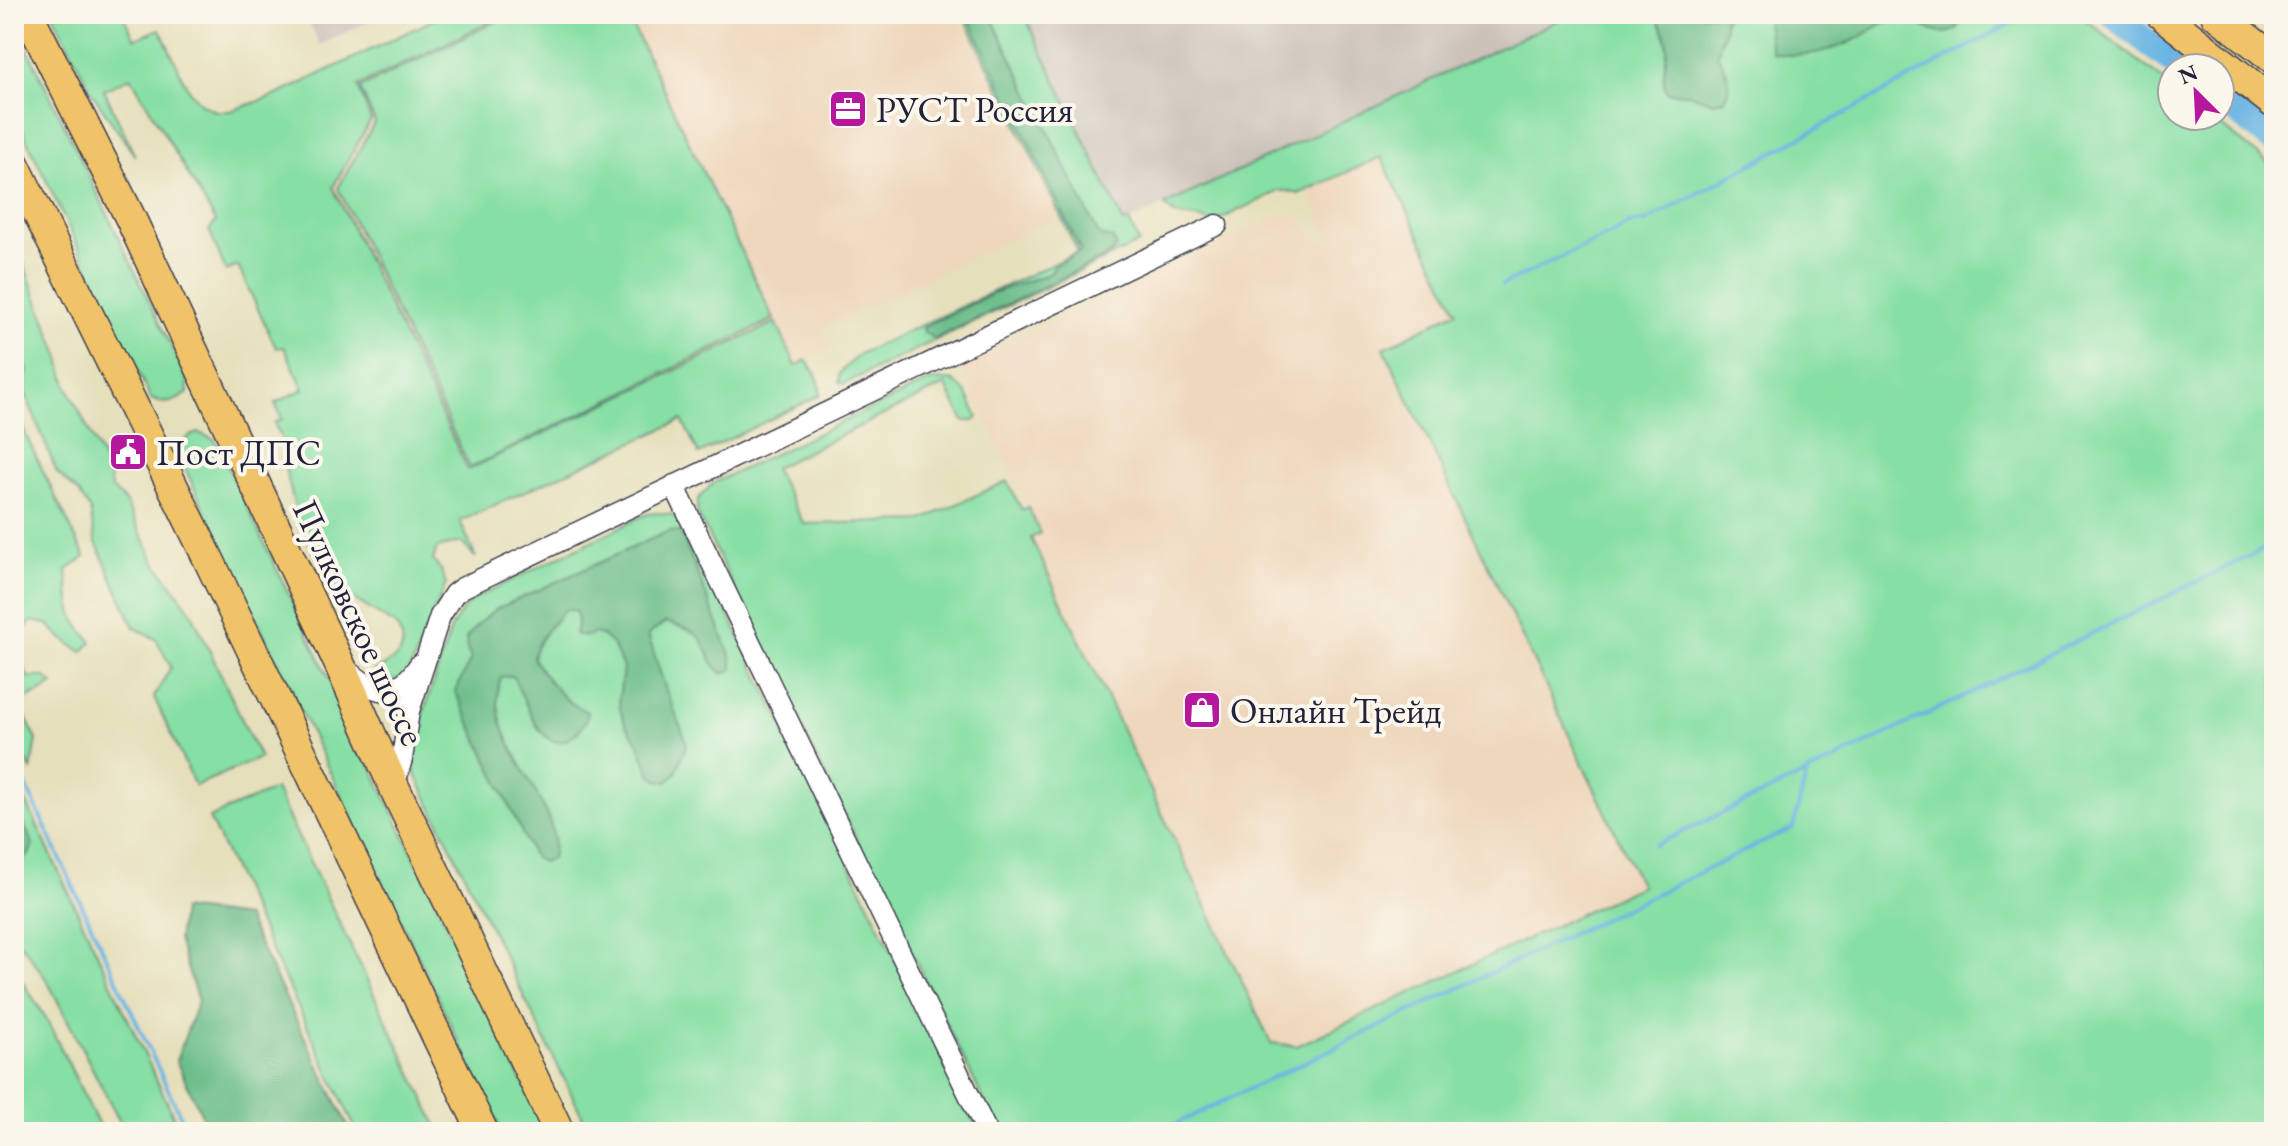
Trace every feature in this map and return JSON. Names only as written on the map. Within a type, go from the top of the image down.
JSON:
[{"type":"highway","name":"Пулковское шоссе","points":[[28,14],[129,215],[394,787],[559,1132]]},
{"type":"highway","points":[[2161,14],[2274,103]]},
{"type":"highway","points":[[2216,14],[2274,59]]},
{"type":"highway","points":[[14,164],[213,569],[483,1132]]},
{"type":"street","points":[[394,787],[402,759],[409,711],[440,616],[454,594],[462,588],[1217,225]]},
{"type":"street","points":[[674,485],[987,1132]]},
{"type":"street","points":[[339,663],[365,684],[390,690],[409,681],[426,658]]},
{"type":"shaded area","points":[[305,14],[383,14],[320,45]]},
{"type":"shaded area","points":[[506,14],[963,14],[1061,215],[822,328],[831,348],[796,366],[776,322],[468,470],[333,187],[371,120],[357,86]]},
{"type":"shaded area","points":[[1024,14],[1565,14],[1564,18],[1124,224]]},
{"type":"shaded area","points":[[1381,156],[1458,311],[1384,348],[1642,886],[1297,1046],[1271,1043],[1031,537],[1040,532],[959,365],[1279,215],[1306,223],[1317,243],[1329,239],[1307,189]]},
{"type":"green space","points":[[53,14],[122,14],[135,39],[160,29],[188,89],[201,104],[215,111],[230,111],[277,95],[445,14],[506,14],[358,86],[371,120],[333,187],[468,470],[776,322],[796,366],[806,360],[815,372],[820,395],[699,454],[682,420],[460,521],[476,558],[461,542],[437,548],[433,560],[446,584],[407,677],[381,684],[374,671],[400,653],[403,641],[400,634],[395,625],[333,586],[300,526],[283,461],[286,447],[274,423],[282,419],[275,403],[304,389],[284,347],[276,348],[238,266],[226,271],[209,230],[216,222],[131,77],[104,90],[135,156],[92,93]]},
{"type":"green space","points":[[512,14],[627,14],[774,319],[470,468],[338,188],[375,122],[360,88]]},
{"type":"green space","points":[[963,14],[1024,14],[1124,223],[1129,221],[1139,243],[844,384],[839,382],[840,373],[859,354],[1078,252]]},
{"type":"green space","points":[[967,14],[990,14],[1098,233],[1113,239],[1116,247],[1111,254],[935,339],[924,332],[923,327],[1003,289],[1046,275],[1052,272],[1054,266],[1081,251]]},
{"type":"green space","points":[[1565,14],[2078,14],[2156,75],[2156,132],[2229,132],[2274,167],[2274,1132],[999,1132],[697,512],[698,499],[713,483],[929,381],[952,380],[966,392],[978,417],[974,421],[964,421],[945,385],[774,468],[804,524],[920,521],[1007,481],[1022,510],[1028,507],[1040,533],[1031,538],[1271,1043],[1297,1046],[1641,886],[1384,348],[1457,311],[1381,157],[1299,194],[1279,191],[1212,223],[1175,214],[1165,205],[1563,18]]},
{"type":"green space","points":[[1655,14],[1730,14],[1724,19],[1725,28],[1717,54],[1729,81],[1724,100],[1714,102],[1693,95],[1667,92],[1664,69],[1667,42]]},
{"type":"green space","points":[[1763,14],[1959,14],[1958,29],[1949,32],[1933,31],[1898,19],[1839,47],[1817,53],[1784,55],[1773,53]]},
{"type":"green space","points":[[14,21],[187,379],[188,393],[175,401],[166,403],[151,399],[14,113]]},
{"type":"green space","points":[[14,255],[22,260],[60,358],[67,386],[109,472],[111,488],[125,501],[155,562],[191,611],[260,758],[195,786],[154,697],[171,667],[156,639],[134,627],[95,540],[90,510],[79,493],[57,473],[24,390],[28,369],[14,348]]},
{"type":"green space","points":[[14,402],[26,436],[85,557],[67,570],[74,617],[92,642],[82,652],[47,624],[32,621],[17,637],[18,654],[28,677],[45,677],[53,684],[18,702],[37,740],[31,770],[14,735]]},
{"type":"green space","points":[[199,433],[215,440],[546,1132],[502,1132],[180,458],[184,441]]},
{"type":"green space","points":[[659,513],[683,520],[979,1132],[590,1132],[408,759],[452,626],[465,607],[477,597],[647,514]]},
{"type":"green space","points":[[669,531],[680,532],[685,542],[733,669],[724,674],[719,671],[702,640],[687,629],[666,622],[648,635],[687,743],[676,773],[668,782],[657,780],[650,773],[620,709],[623,668],[613,645],[594,633],[585,637],[575,634],[578,620],[575,610],[565,610],[541,639],[533,658],[568,701],[588,713],[582,727],[570,738],[559,742],[550,740],[534,721],[512,676],[501,677],[498,697],[500,717],[507,737],[538,796],[553,834],[552,859],[542,862],[533,856],[455,691],[471,659],[466,638],[496,609]]},
{"type":"green space","points":[[14,776],[181,1132],[125,1132],[48,982],[23,946],[14,941]]},
{"type":"green space","points":[[275,789],[440,1132],[357,1132],[209,818]]},
{"type":"green space","points":[[14,805],[33,844],[29,855],[23,859],[14,859]]},
{"type":"green space","points":[[182,909],[246,917],[351,1132],[210,1132],[176,1061],[198,1001],[178,940]]},
{"type":"green space","points":[[14,973],[46,1018],[102,1132],[14,1132]]},
{"type":"waterway","points":[[1502,285],[1628,224],[1645,222],[2028,14]]},
{"type":"waterway","points":[[2112,14],[2160,52]]},
{"type":"waterway","points":[[2236,111],[2274,141]]},
{"type":"waterway","points":[[1655,845],[2274,544]]},
{"type":"waterway","points":[[14,760],[188,1132]]},
{"type":"waterway","points":[[1159,1132],[1793,828],[1807,773]]},
{"type":"place","name":"РУСТ Россия","points":[[848,109]]},
{"type":"place","name":"Пост ДПС","points":[[128,452]]},
{"type":"place","name":"Онлайн Трейд","points":[[1202,710]]}]
